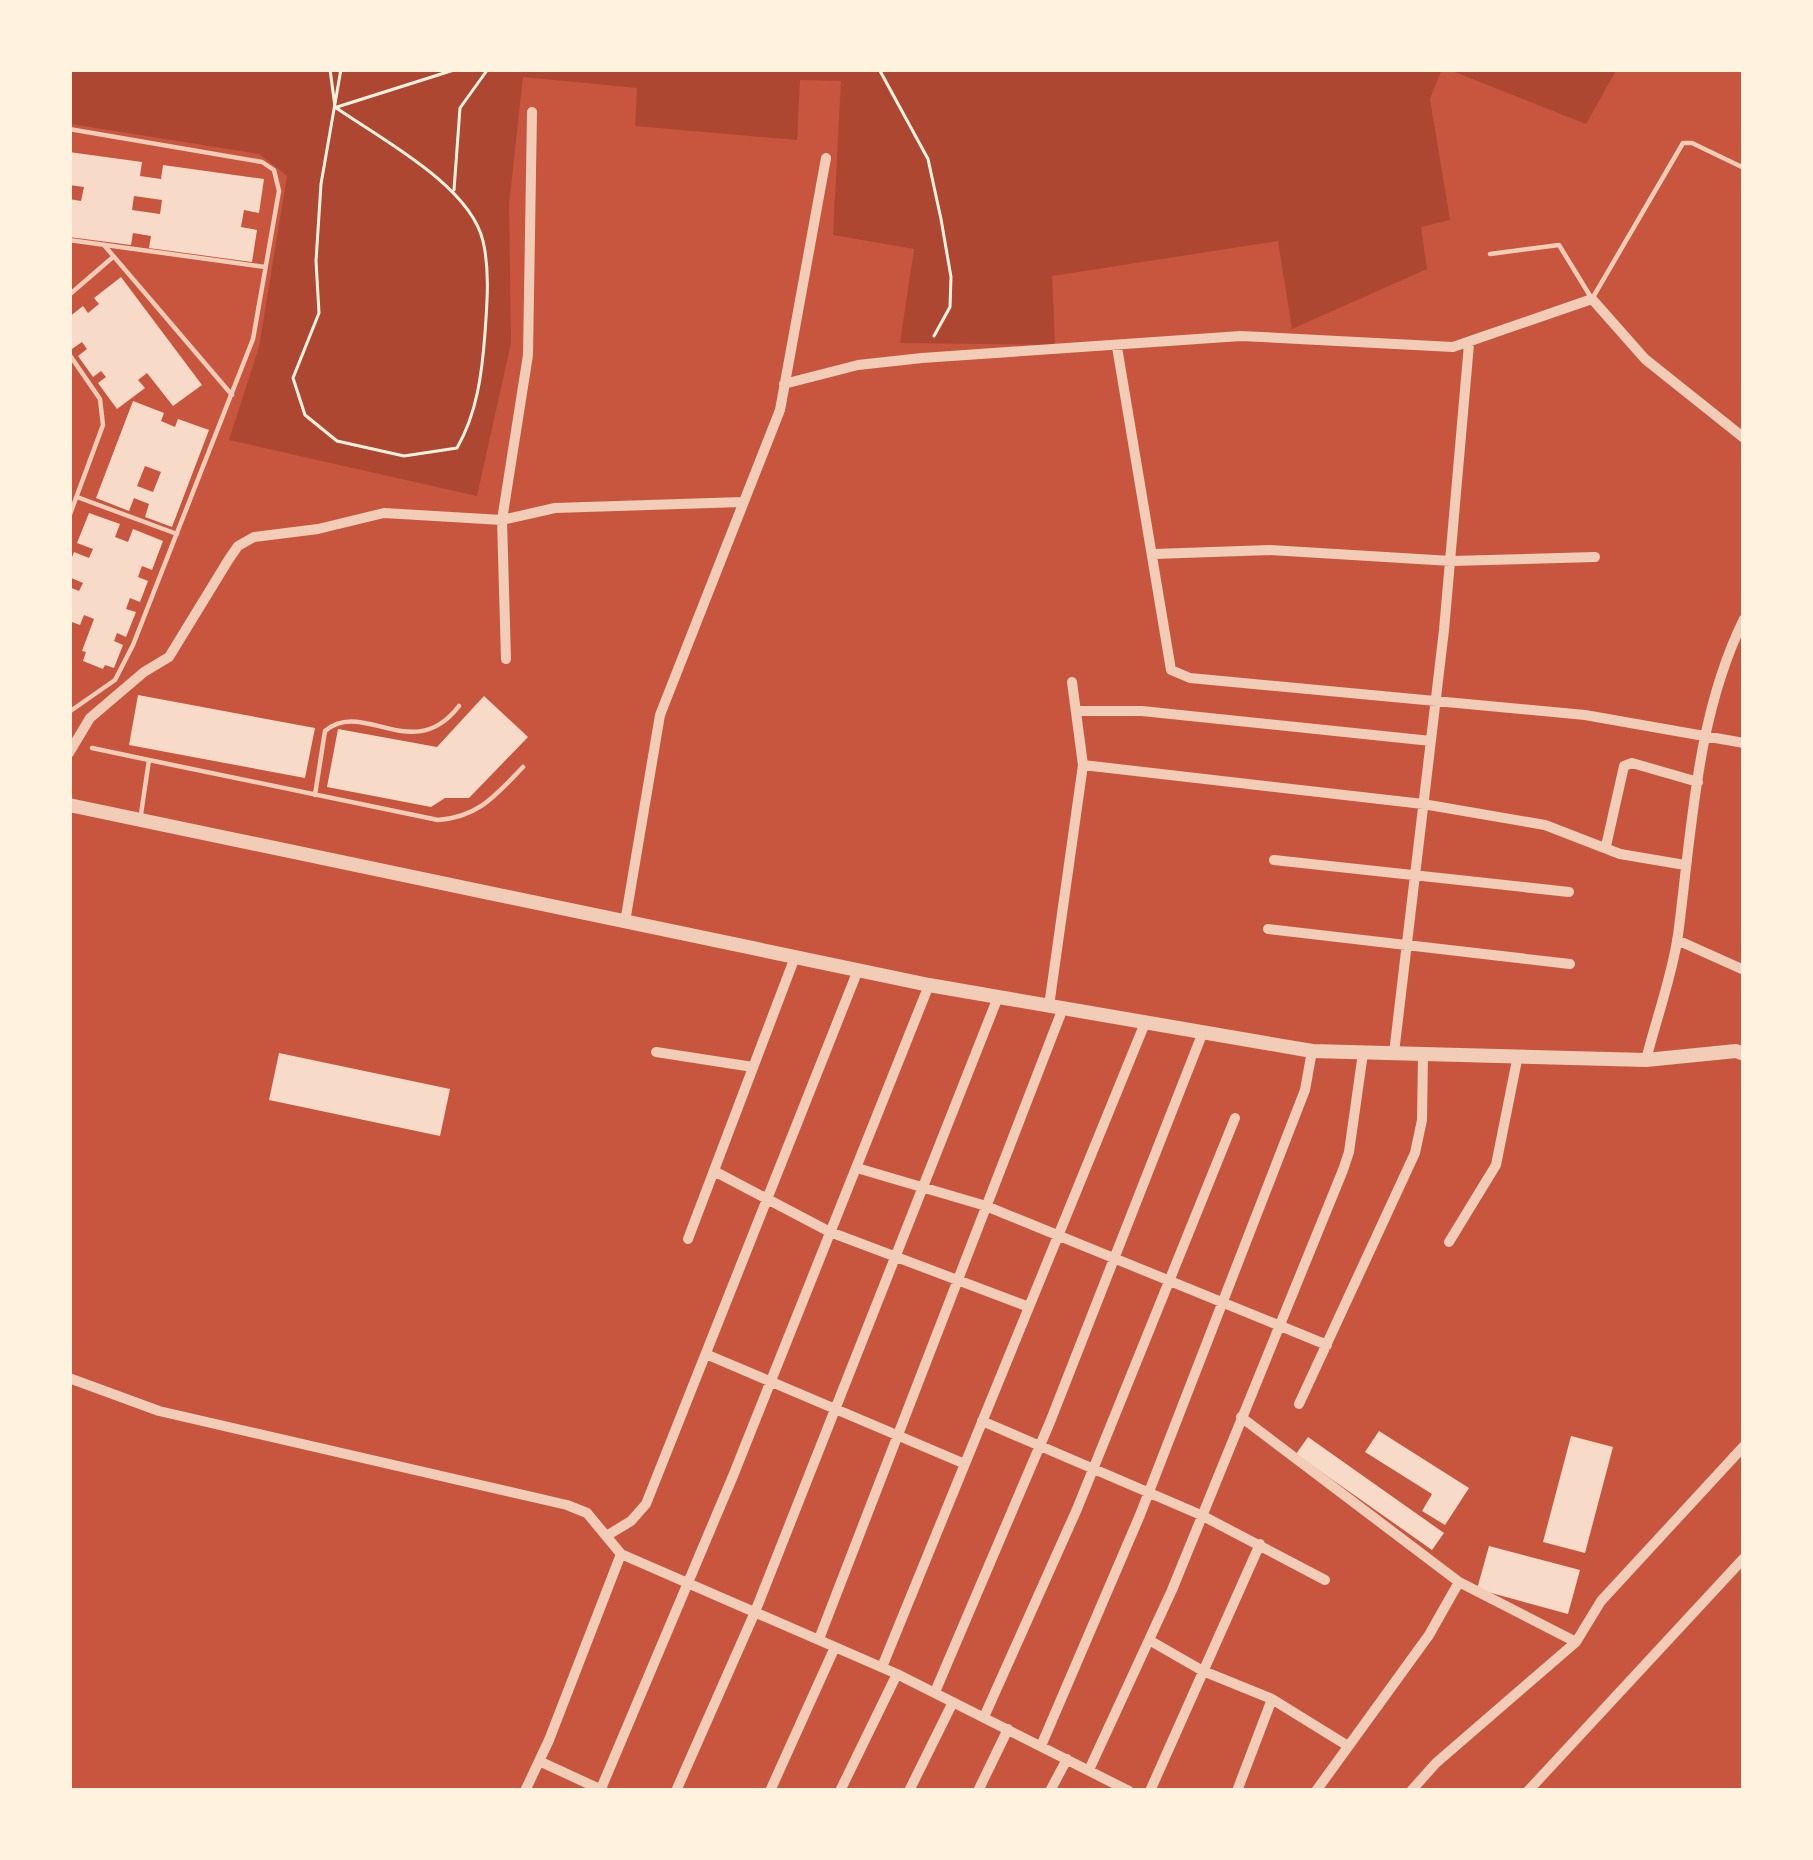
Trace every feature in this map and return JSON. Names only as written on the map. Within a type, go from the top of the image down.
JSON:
[{"type":"street","points":[[506,659],[502,520],[528,355],[532,112]]},
{"type":"street","points":[[625,922],[660,715],[780,410],[826,158]]},
{"type":"street","points":[[784,384],[858,365],[922,358],[1241,336],[1434,348],[1469,344],[1592,299],[1645,359],[1744,438]]},
{"type":"street","points":[[1394,1054],[1436,700],[1469,344]]},
{"type":"street","points":[[1117,347],[1154,554],[1166,656],[1171,670],[1180,676],[1586,715],[1744,742]]},
{"type":"street","points":[[69,753],[90,718],[169,657],[238,546],[254,537],[318,529],[384,513],[502,520],[555,508],[742,502]]},
{"type":"street","points":[[1154,554],[1270,550],[1450,561],[1595,557]]},
{"type":"street","points":[[1646,1060],[1677,940],[1706,734],[1732,643],[1744,620]]},
{"type":"street","points":[[819,1640],[986,1206],[1056,1007],[1083,765],[1072,682]]},
{"type":"street","points":[[1076,711],[1142,711],[1431,741]]},
{"type":"street","points":[[1606,847],[1624,766],[1632,764],[1698,782]]},
{"type":"street","points":[[1083,765],[1424,804],[1545,825],[1631,856],[1685,866]]},
{"type":"street","points":[[69,805],[929,986],[1312,1051],[1646,1060],[1741,1048]]},
{"type":"street","points":[[1274,860],[1569,892]]},
{"type":"street","points":[[1268,929],[1570,964]]},
{"type":"street","points":[[1677,940],[1744,970]]},
{"type":"street","points":[[688,1239],[795,957]]},
{"type":"street","points":[[608,1535],[631,1521],[646,1504],[858,970]]},
{"type":"street","points":[[539,1761],[602,1791],[929,986]]},
{"type":"street","points":[[676,1791],[755,1612],[998,997]]},
{"type":"street","points":[[882,1667],[1145,1022]]},
{"type":"street","points":[[935,1692],[1040,1446],[1202,1032]]},
{"type":"street","points":[[1041,1746],[1149,1492],[1305,1090],[1312,1051]]},
{"type":"street","points":[[656,1052],[752,1067]]},
{"type":"street","points":[[1089,1771],[1149,1640],[1349,1152],[1363,1053]]},
{"type":"street","points":[[1299,1404],[1415,1153],[1422,1120],[1423,1054]]},
{"type":"street","points":[[1449,1242],[1496,1165],[1518,1055]]},
{"type":"street","points":[[984,1717],[1093,1469],[1235,1118]]},
{"type":"street","points":[[856,1168],[986,1206],[1327,1345]]},
{"type":"street","points":[[714,1171],[830,1232],[1029,1307]]},
{"type":"street","points":[[708,1355],[965,1464]]},
{"type":"street","points":[[69,1378],[159,1411],[567,1505],[587,1514],[621,1554],[897,1674],[1122,1790]]},
{"type":"street","points":[[1240,1418],[1459,1582],[1576,1642]]},
{"type":"street","points":[[982,1421],[1201,1515],[1325,1580]]},
{"type":"street","points":[[1411,1791],[1436,1763],[1576,1642],[1601,1601],[1744,1446]]},
{"type":"street","points":[[1150,1791],[1260,1544]]},
{"type":"street","points":[[525,1791],[621,1554]]},
{"type":"street","points":[[1528,1791],[1744,1558]]},
{"type":"street","points":[[1316,1791],[1429,1635],[1459,1582]]},
{"type":"street","points":[[1149,1640],[1203,1671],[1272,1699],[1348,1746]]},
{"type":"street","points":[[770,1791],[835,1647]]},
{"type":"street","points":[[840,1791],[897,1674]]},
{"type":"street","points":[[1238,1791],[1272,1699]]},
{"type":"street","points":[[909,1791],[953,1702]]},
{"type":"street","points":[[978,1791],[1009,1730]]},
{"type":"street","points":[[1050,1791],[1066,1759]]},
{"type":"lane","points":[[69,129],[262,162],[274,170],[279,191],[253,339],[177,534],[115,680],[69,712]]},
{"type":"lane","points":[[1490,254],[1559,245],[1592,299],[1683,143],[1744,168]]},
{"type":"lane","points":[[69,240],[265,267]]},
{"type":"lane","points":[[104,245],[232,395]]},
{"type":"lane","points":[[69,295],[113,256]]},
{"type":"lane","points":[[69,354],[103,410],[103,425],[69,517]]},
{"type":"lane","points":[[77,497],[177,534]]},
{"type":"lane","points":[[315,795],[325,731],[331,725],[347,722],[410,734],[425,732],[446,723],[459,706]]},
{"type":"lane","points":[[92,748],[425,818],[456,818],[489,804],[523,767]]},
{"type":"lane","points":[[141,820],[148,760]]},
{"type":"path","points":[[330,69],[335,107]]},
{"type":"path","points":[[335,107],[381,134],[453,193],[482,238],[487,296],[483,363],[471,424],[457,448],[404,456],[337,441],[305,415],[293,378],[319,313],[320,184],[341,69]]},
{"type":"path","points":[[335,107],[458,69]]},
{"type":"path","points":[[453,193],[460,108],[488,69]]},
{"type":"path","points":[[879,69],[928,159],[941,219],[951,277],[950,307],[934,336]]},
{"type":"shaded area","points":[[69,69],[1442,69],[1430,99],[1450,220],[1421,227],[1427,269],[1292,329],[1278,241],[1052,276],[1055,345],[900,343],[914,249],[833,235],[841,81],[800,80],[797,140],[635,126],[637,88],[523,77],[509,205],[511,343],[477,496],[229,440],[259,347],[287,176],[259,154],[71,124]]},
{"type":"shaded area","points":[[1447,69],[1617,69],[1586,124]]},
{"type":"building","points":[[69,152],[142,162],[140,176],[161,179],[163,165],[264,179],[259,213],[244,210],[241,227],[257,230],[252,262],[149,248],[151,236],[133,233],[131,245],[69,237],[69,199],[81,201],[84,187],[69,185]],"holes":[[[134,196],[162,200],[160,214],[132,210]]]},
{"type":"building","points":[[121,277],[202,385],[173,406],[147,373],[138,380],[145,388],[117,409],[98,383],[106,377],[101,371],[93,377],[78,356],[87,349],[82,342],[72,349],[69,345],[69,317],[83,306],[88,313],[99,304],[94,298]]},
{"type":"building","points":[[133,401],[164,413],[161,421],[175,427],[178,419],[209,430],[172,527],[145,517],[149,504],[134,498],[129,511],[96,498]],"holes":[[[145,466],[161,472],[153,492],[137,486]]]},
{"type":"building","points":[[89,513],[120,524],[115,537],[128,542],[133,529],[163,541],[152,570],[142,566],[138,577],[148,581],[140,602],[130,598],[126,609],[136,612],[126,637],[117,633],[114,641],[123,645],[114,668],[83,661],[94,619],[84,615],[80,625],[69,621],[69,587],[79,591],[83,583],[69,577],[69,565],[74,552],[89,558],[93,549],[77,543]]},
{"type":"building","points":[[138,695],[315,728],[305,778],[129,745]]},
{"type":"building","points":[[484,696],[528,737],[469,798],[445,798],[431,807],[327,787],[338,729],[437,747]]},
{"type":"building","points":[[279,1053],[450,1089],[440,1136],[269,1100]]},
{"type":"building","points":[[1379,1431],[1469,1488],[1445,1525],[1422,1511],[1432,1494],[1365,1452]]},
{"type":"building","points":[[1571,1436],[1613,1447],[1585,1553],[1543,1542]]},
{"type":"building","points":[[1308,1437],[1444,1533],[1432,1550],[1296,1454]]},
{"type":"building","points":[[1489,1546],[1580,1570],[1568,1614],[1477,1589]]}]
